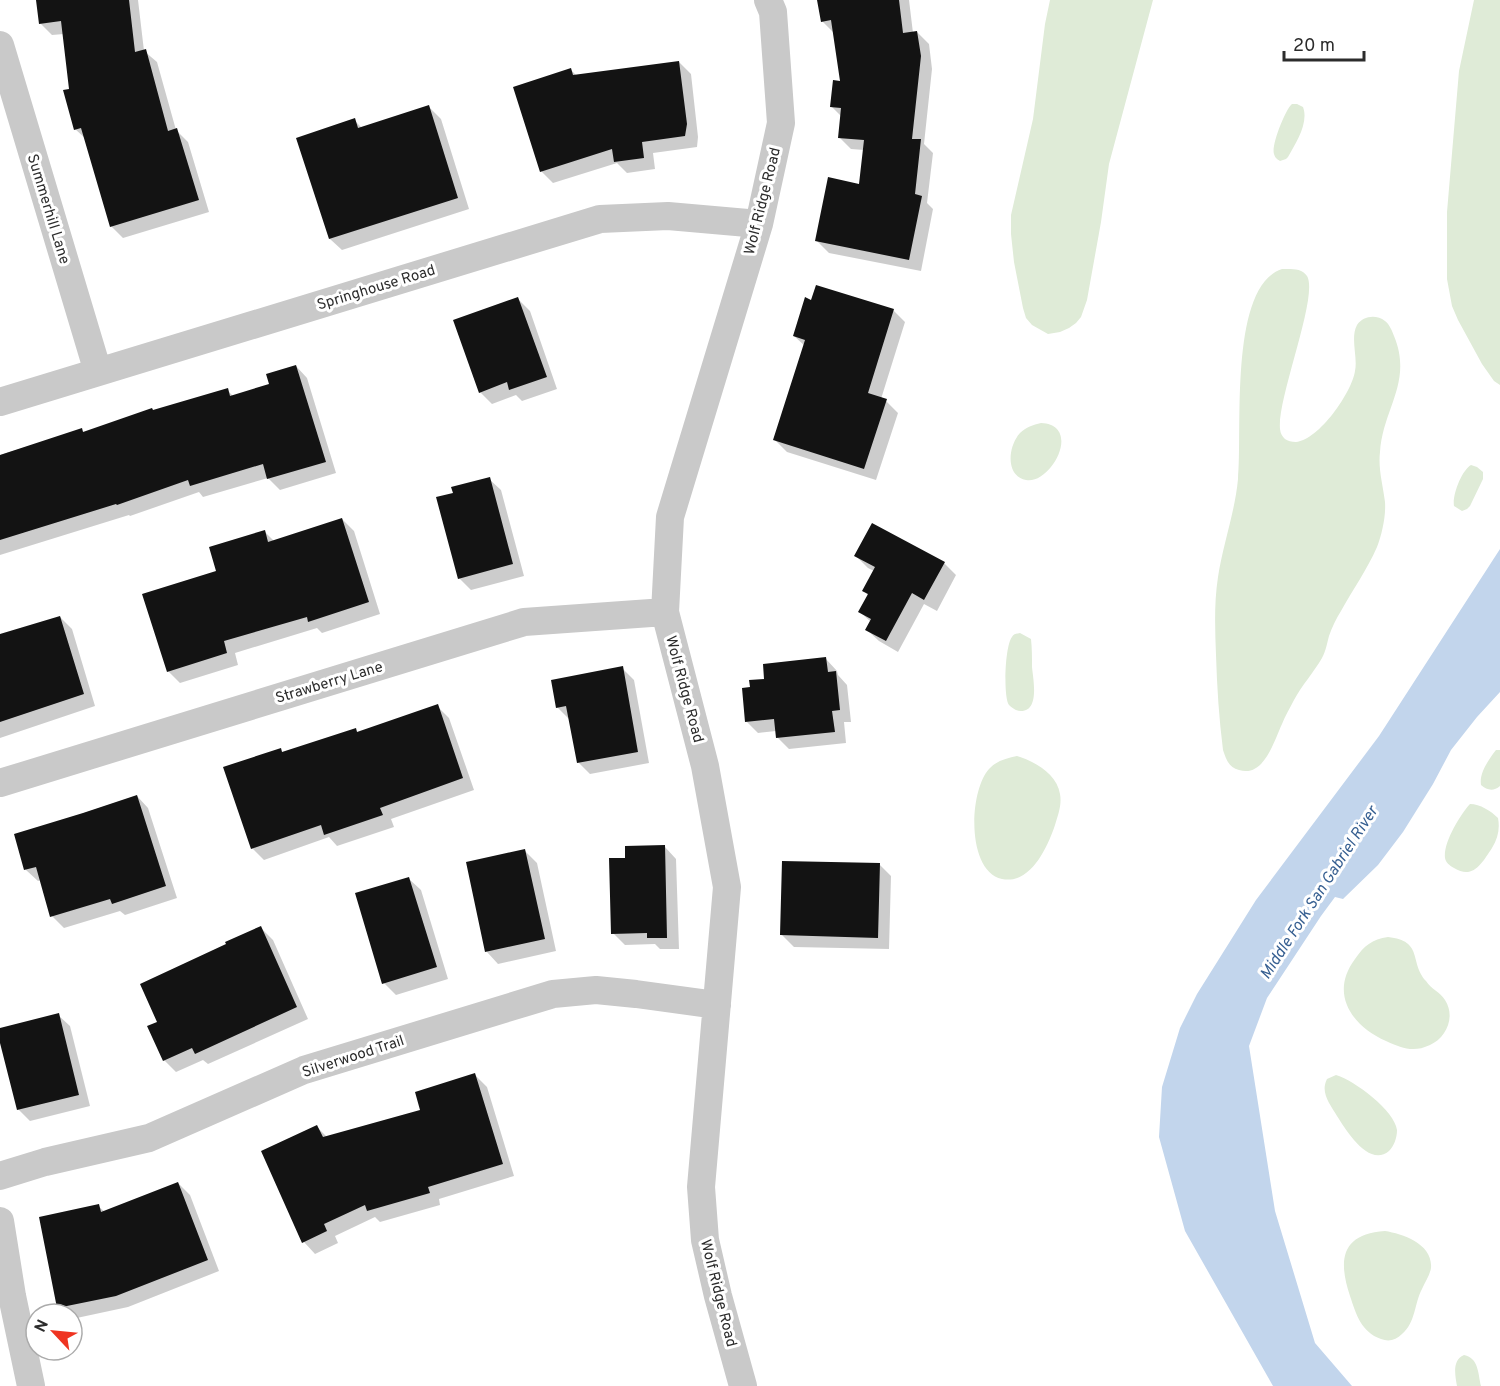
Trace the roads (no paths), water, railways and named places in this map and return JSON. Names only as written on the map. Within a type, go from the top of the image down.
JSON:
[{"type":"street","name":"Wolf Ridge Road","points":[[743,1386],[705,1240],[701,1187],[727,887],[705,766],[665,612],[670,517],[759,224],[781,123],[773,12],[768,0]]},
{"type":"street","name":"Summerhill Lane","points":[[0,45],[98,372]]},
{"type":"street","name":"Springhouse Road","points":[[0,402],[600,219],[669,216],[759,224]]},
{"type":"street","name":"Strawberry Lane","points":[[0,783],[524,622],[665,612]]},
{"type":"street","name":"Silverwood Trail","points":[[0,1176],[45,1162],[149,1138],[304,1070],[553,994],[596,990],[636,993],[717,1005]]},
{"type":"street","points":[[0,1221],[12,1296],[31,1386]]},
{"type":"water","name":"Middle Fork San Gabriel River","points":[[1500,549],[1500,692],[1451,750],[1403,832],[1378,865],[1343,899],[1335,897],[1321,916],[1267,998],[1249,1046],[1275,1211],[1315,1343],[1352,1386],[1273,1386],[1185,1231],[1159,1137],[1162,1087],[1180,1028],[1197,994],[1256,900],[1379,736]]}]
